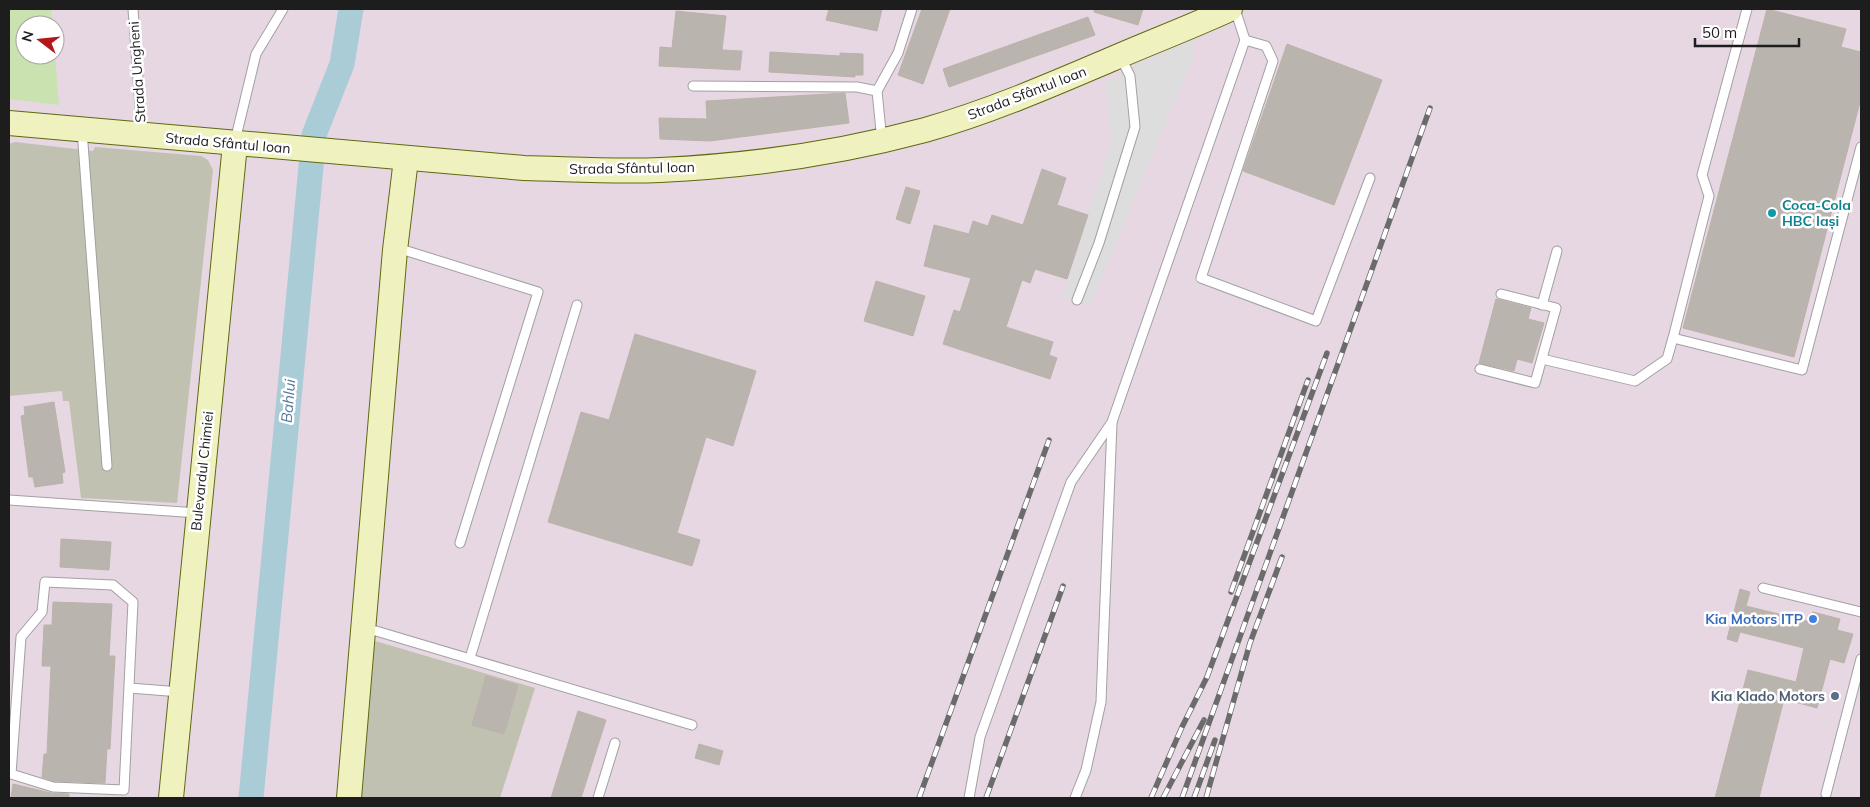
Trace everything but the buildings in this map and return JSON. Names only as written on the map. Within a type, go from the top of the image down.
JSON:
[{"type":"street","name":"Strada Sfântul Ioan","points":[[9,123],[524,168],[606,171],[661,170],[782,158],[882,140],[927,129],[1040,90],[1230,9]]},
{"type":"street","name":"Bulevardul Chimiei","points":[[171,798],[235,144]]},
{"type":"street","points":[[349,798],[395,250],[406,159]]},
{"type":"lane","name":"Strada Ungheni","points":[[133,9],[142,134]]},
{"type":"lane","points":[[235,144],[256,54],[282,9]]},
{"type":"lane","points":[[882,140],[877,91],[898,53],[912,9]]},
{"type":"lane","points":[[969,798],[980,737],[1071,482],[1112,422],[1245,40],[1235,9]]},
{"type":"lane","points":[[1542,358],[1636,381],[1667,359],[1709,196],[1702,175],[1747,9]]},
{"type":"lane","points":[[1245,40],[1266,46],[1273,61],[1201,278],[1316,321],[1370,178]]},
{"type":"lane","points":[[1078,300],[1099,243],[1135,127],[1130,76],[1120,56]]},
{"type":"lane","points":[[693,86],[857,87],[877,91]]},
{"type":"lane","points":[[82,130],[108,466]]},
{"type":"lane","points":[[1673,338],[1802,370],[1861,147]]},
{"type":"lane","points":[[395,250],[407,251],[538,292],[460,543]]},
{"type":"lane","points":[[1542,305],[1556,251]]},
{"type":"lane","points":[[1480,368],[1535,382],[1542,358],[1556,308],[1501,294]]},
{"type":"lane","points":[[470,658],[577,305]]},
{"type":"lane","points":[[1075,798],[1086,770],[1101,702],[1112,422]]},
{"type":"lane","points":[[9,500],[198,513]]},
{"type":"lane","points":[[45,582],[113,586],[133,602],[130,688],[124,790],[53,787],[11,774],[21,637],[42,612],[45,582]]},
{"type":"lane","points":[[1763,588],[1861,612]]},
{"type":"lane","points":[[363,630],[376,631],[470,658],[692,725]]},
{"type":"lane","points":[[1826,794],[1861,659]]},
{"type":"lane","points":[[130,688],[180,692]]},
{"type":"lane","points":[[598,798],[615,743]]},
{"type":"shaded area","points":[[9,9],[1861,9],[1861,798],[9,798]]},
{"type":"shaded area","points":[[1193,38],[1194,55],[1090,305],[1063,298],[1112,139],[1105,83]]},
{"type":"shaded area","points":[[15,142],[93,151],[95,147],[201,156],[208,160],[213,170],[177,503],[81,498],[69,401],[63,401],[62,391],[9,396],[9,144]]},
{"type":"shaded area","points":[[372,640],[535,688],[500,798],[359,798]]},
{"type":"green space","points":[[9,9],[51,9],[51,15],[15,15],[15,65],[56,65],[59,105],[9,99]]},
{"type":"waterway","name":"Bahlui","points":[[251,798],[314,135],[342,64],[351,9]]},
{"type":"railway","points":[[1182,798],[1430,108]]},
{"type":"railway","points":[[1151,798],[1182,727],[1207,677],[1327,353]]},
{"type":"railway","points":[[1231,592],[1308,380]]},
{"type":"railway","points":[[919,798],[1049,440]]},
{"type":"railway","points":[[1206,798],[1250,643],[1282,557]]},
{"type":"railway","points":[[986,798],[1063,586]]},
{"type":"railway","points":[[1163,798],[1204,720]]},
{"type":"railway","points":[[1194,798],[1215,740]]},
{"type":"place","name":"Coca-Cola HBC Iași","points":[[1772,213]]},
{"type":"place","name":"Kia Motors ITP","points":[[1813,619]]},
{"type":"place","name":"Kia Klado Motors","points":[[1835,696]]}]
